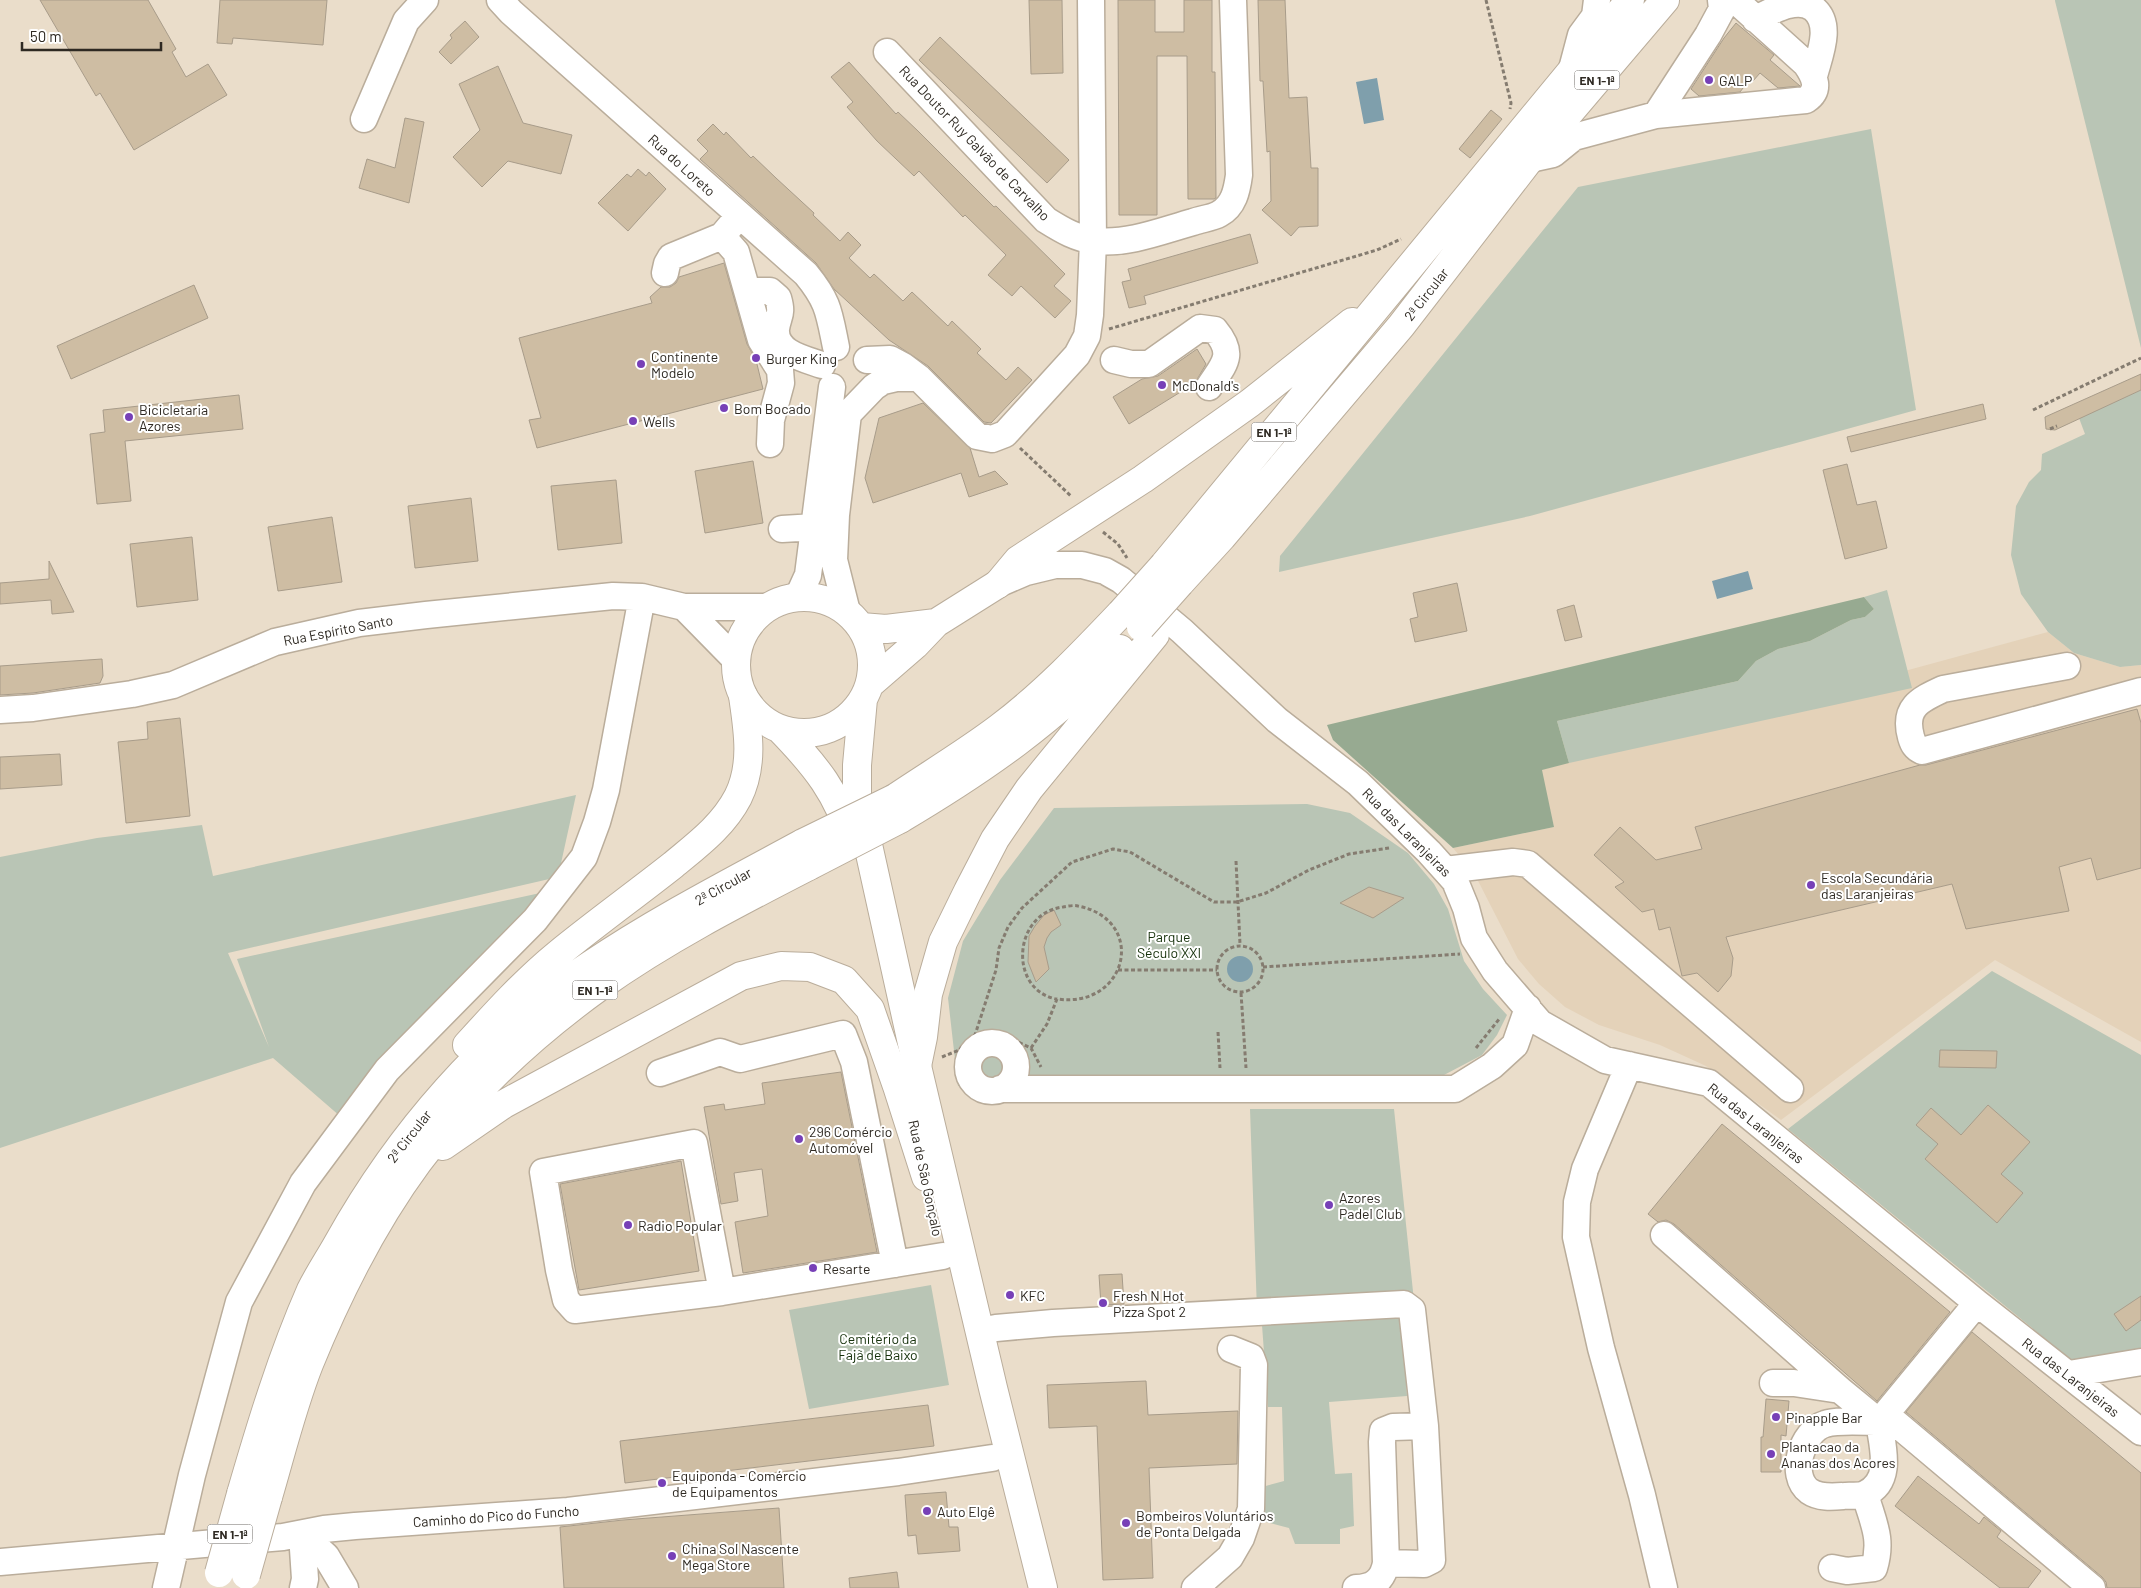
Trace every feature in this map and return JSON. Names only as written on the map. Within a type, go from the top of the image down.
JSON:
[{"type":"main road","name":"2ª Circular","points":[[1172,574],[1384,300],[1630,0]]},
{"type":"main road","name":"2ª Circular","points":[[1172,574],[1222,537],[1401,326],[1530,159],[1665,0]]},
{"type":"main road","points":[[998,584],[1018,560],[1143,479],[1250,403],[1338,332],[1384,300]]},
{"type":"main road","name":"EN 1-1ª","points":[[806,854],[898,808],[954,787],[1058,711],[1100,671],[1139,625],[1172,574]]},
{"type":"main road","name":"Rua das Laranjeiras","points":[[866,691],[936,623],[998,584]]},
{"type":"main road","points":[[449,1087],[462,1049],[517,991],[558,954],[702,842],[728,812],[742,787],[750,742],[743,696],[737,679],[736,660],[739,644],[746,630],[756,617],[768,607],[788,599],[798,597],[824,600],[854,620],[869,645],[872,664],[866,691],[851,714],[836,726],[818,732],[799,733],[780,729],[759,716],[743,696]]},
{"type":"main road","name":"Rua das Laranjeiras","points":[[854,620],[886,629],[936,623]]},
{"type":"main road","points":[[917,1066],[924,1036],[928,994],[943,942],[995,840],[1139,625]]},
{"type":"main road","name":"Rua de São Gonçalo","points":[[866,691],[857,764],[857,795],[917,1066],[1043,1588]]},
{"type":"main road","name":"Rua de São Gonçalo","points":[[780,729],[820,772],[838,803],[851,837],[863,882],[943,1256],[1024,1588]]},
{"type":"main road","name":"2ª Circular","points":[[216,1581],[241,1494],[286,1352],[312,1288],[350,1221],[389,1161],[419,1122],[449,1087],[515,1022],[587,967],[661,920],[806,854]]},
{"type":"main road","name":"2ª Circular","points":[[244,1581],[308,1366],[338,1299],[375,1228],[418,1162],[468,1103],[510,1061],[532,1040],[598,987],[806,854]]},
{"type":"main road","points":[[418,1162],[504,1104],[741,976],[781,966],[810,967],[833,974],[844,980],[870,1009],[926,1178]]},
{"type":"street","points":[[364,119],[406,21],[425,0]]},
{"type":"street","name":"Rua do Loreto","points":[[500,0],[738,216],[806,274],[820,291],[829,308],[837,381]]},
{"type":"street","points":[[866,360],[890,359],[919,378],[977,436],[992,439],[1005,434],[1077,355],[1087,336],[1090,315],[1093,241],[1091,0]]},
{"type":"street","name":"Rua Doutor Ruy Galvão de Carvalho","points":[[887,52],[1046,220],[1064,231],[1093,241],[1111,242],[1142,236],[1219,214],[1232,202],[1237,192],[1239,175],[1233,0]]},
{"type":"street","points":[[1572,69],[1581,35],[1595,16],[1597,0]]},
{"type":"street","points":[[1656,115],[1708,35],[1722,9],[1721,0]]},
{"type":"street","points":[[1735,0],[1806,64],[1814,76]]},
{"type":"street","points":[[1530,159],[1553,154],[1574,137],[1656,115],[1806,100],[1813,95],[1815,89],[1814,76],[1823,37],[1824,23],[1817,12],[1803,4],[1788,5],[1755,19]]},
{"type":"street","points":[[665,273],[671,258],[722,236],[738,216]]},
{"type":"street","points":[[722,236],[736,252],[761,340],[765,348],[775,359],[780,370],[781,383],[771,420],[770,444]]},
{"type":"street","points":[[758,291],[770,291],[778,298],[780,318],[776,328],[777,338],[782,346],[796,356],[837,381],[854,390],[864,380],[868,367],[863,354],[850,346],[837,381],[808,575],[798,597]]},
{"type":"street","points":[[1114,360],[1131,364],[1149,364],[1200,328],[1215,330],[1222,339],[1227,351],[1225,362],[1209,387]]},
{"type":"street","points":[[837,381],[874,387],[896,378],[919,378]]},
{"type":"street","points":[[837,381],[834,560],[854,620]]},
{"type":"street","points":[[782,529],[815,527]]},
{"type":"street","name":"Rua das Laranjeiras","points":[[998,584],[1026,572],[1055,565],[1082,565],[1105,571],[1121,580],[1182,631],[1277,720],[1358,783],[1445,870],[1455,881],[1466,908],[1474,938],[1483,953],[1495,971],[1540,1023],[1606,1060],[1709,1083],[1977,1303],[2141,1432]]},
{"type":"street","name":"Rua Espírito Santo","points":[[0,710],[33,708],[132,694],[173,685],[275,642],[359,623],[613,596],[642,597],[684,607],[768,607]]},
{"type":"street","points":[[166,1588],[177,1547],[192,1475],[239,1302],[303,1183],[387,1070],[535,920],[584,857],[606,790],[642,597]]},
{"type":"street","points":[[684,607],[736,660]]},
{"type":"street","points":[[2067,666],[1943,689],[1924,698],[1911,710],[1907,724],[1914,746],[1922,751],[2141,691]]},
{"type":"street","points":[[1445,870],[1513,862],[1528,864],[1790,1089]]},
{"type":"street","points":[[1024,1058],[1015,1060],[1009,1050],[1001,1044],[985,1044],[974,1051],[968,1064],[972,1080],[982,1088],[991,1090],[1043,1081],[1456,1090],[1492,1066],[1515,1045],[1524,1003]]},
{"type":"street","points":[[660,1073],[720,1052],[740,1059],[843,1034],[854,1062],[895,1264]]},
{"type":"street","points":[[1024,1058],[1043,1081]]},
{"type":"street","points":[[1000,1089],[1012,1079],[1024,1058]]},
{"type":"street","points":[[1629,1065],[1585,1169],[1577,1202],[1576,1237],[1601,1348],[1642,1495],[1664,1588]]},
{"type":"street","points":[[722,1292],[694,1143],[543,1172],[559,1270],[566,1300],[575,1310],[722,1292],[943,1256]]},
{"type":"street","points":[[1664,1235],[1840,1390],[1882,1418],[2092,1588]]},
{"type":"street","points":[[1882,1418],[1825,1424],[1811,1433],[1802,1446],[1800,1463],[1801,1479],[1809,1491],[1826,1497],[1865,1494],[1876,1485],[1883,1475],[1885,1460],[1882,1418],[1977,1303]]},
{"type":"street","points":[[980,1331],[1053,1323],[1404,1304],[1412,1310],[1425,1426],[1433,1552],[1432,1560],[1424,1564],[1386,1563]]},
{"type":"street","points":[[1195,1588],[1230,1557],[1242,1538],[1251,1509],[1254,1365],[1251,1357],[1231,1349]]},
{"type":"street","points":[[2069,1374],[2141,1362]]},
{"type":"street","points":[[1773,1383],[1794,1383],[1840,1390]]},
{"type":"street","points":[[1356,1588],[1368,1588],[1376,1583],[1384,1574],[1386,1563],[1383,1431],[1393,1427],[1425,1426]]},
{"type":"street","name":"Caminho do Pico do Funcho","points":[[0,1562],[177,1547],[302,1534],[324,1529],[355,1526],[568,1511],[898,1472],[992,1458]]},
{"type":"street","points":[[1832,1568],[1847,1570],[1874,1568],[1879,1551],[1877,1536],[1865,1494]]},
{"type":"street","points":[[302,1534],[305,1579],[303,1588]]},
{"type":"street","points":[[302,1534],[326,1556],[345,1588]]},
{"type":"path","points":[[1486,0],[1511,103],[1509,111]]},
{"type":"path","points":[[1087,336],[1377,250],[1392,245],[1404,237]]},
{"type":"path","points":[[2033,410],[2141,358]]},
{"type":"path","points":[[2050,429],[2057,426]]},
{"type":"path","points":[[1005,434],[1072,496]]},
{"type":"path","points":[[917,1066],[959,1050],[976,1035],[996,970],[999,948],[1008,927],[1022,908],[1072,862],[1113,849],[1122,850],[1130,852],[1214,902],[1237,902],[1266,893],[1309,870],[1349,854],[1389,848]]},
{"type":"path","points":[[1236,861],[1240,944]]},
{"type":"path","points":[[1024,1058],[1046,1024],[1057,999],[1072,1001],[1085,999],[1098,993],[1116,976],[1122,961],[1117,932],[1106,918],[1076,905],[1048,910],[1037,918],[1024,939],[1023,960],[1030,983],[1048,997],[1056,999]]},
{"type":"path","points":[[1240,944],[1248,946],[1259,954],[1263,967],[1260,983],[1249,992],[1241,993],[1232,992],[1222,985],[1217,970],[1219,957],[1222,953],[1226,949],[1240,944]]},
{"type":"path","points":[[1263,967],[1483,953]]},
{"type":"path","points":[[1118,970],[1217,970]]},
{"type":"path","points":[[1241,993],[1247,1074]]},
{"type":"path","points":[[1470,1052],[1477,1047],[1489,1029],[1524,1003]]},
{"type":"path","points":[[1218,1032],[1220,1074]]},
{"type":"path","points":[[976,1035],[1003,1035],[1043,1081]]},
{"type":"shaded area","name":"Escola Secundária das Laranjeiras","points":[[2048,632],[2074,653],[2120,667],[2141,665],[2141,1042],[1995,960],[1781,1120],[1706,1066],[1660,1045],[1599,1025],[1565,1007],[1539,984],[1518,959],[1474,873],[1453,848],[1554,827],[1541,770]]},
{"type":"green space","points":[[2141,0],[2141,348],[2055,1]]},
{"type":"green space","points":[[1871,129],[1916,410],[1530,516],[1279,572],[1280,556],[1578,187]]},
{"type":"green space","points":[[2141,390],[2141,665],[2120,667],[2074,653],[2048,632],[2021,594],[2011,555],[2016,506],[2029,482],[2041,470],[2042,454],[2085,434],[2079,418]]},
{"type":"green space","points":[[1887,590],[1912,688],[1569,763],[1557,721],[1738,681],[1756,661],[1778,649],[1810,641],[1851,620],[1865,617],[1874,609],[1864,597]]},
{"type":"green space","points":[[1864,597],[1874,609],[1865,617],[1851,620],[1810,641],[1778,649],[1756,661],[1738,681],[1557,721],[1569,763],[1542,770],[1554,827],[1453,848],[1333,740],[1327,725]]},
{"type":"green space","points":[[576,795],[558,877],[228,953],[269,1047],[237,959],[554,890],[341,1117],[273,1058],[0,1148],[0,857],[97,838],[202,825],[213,876]]},
{"type":"green space","name":"Parque Século XXI","points":[[1307,804],[1350,813],[1408,853],[1434,884],[1448,909],[1464,961],[1483,989],[1507,1015],[1497,1035],[1482,1055],[1444,1075],[958,1086],[948,998],[963,941],[1000,880],[1054,808]]},
{"type":"green space","points":[[1992,971],[2141,1055],[2141,1355],[2080,1367],[1788,1129]]},
{"type":"green space","name":"Azores Padel Club","points":[[1250,1109],[1394,1109],[1414,1301],[1257,1311]]},
{"type":"green space","name":"Cemitério da Fajã de Baixo","points":[[931,1285],[949,1385],[809,1409],[789,1310]]},
{"type":"green space","points":[[1402,1315],[1407,1396],[1329,1402],[1335,1474],[1352,1473],[1354,1526],[1340,1529],[1340,1544],[1295,1544],[1289,1528],[1262,1521],[1262,1487],[1284,1481],[1282,1407],[1268,1407],[1262,1325]]},
{"type":"water","points":[[1377,78],[1384,120],[1364,124],[1356,82]]},
{"type":"water","points":[[1748,571],[1753,589],[1717,599],[1712,581]]},
{"type":"water","points":[[1240,956],[1249,960],[1253,969],[1249,978],[1240,982],[1231,978],[1227,969],[1231,960]]},
{"type":"building","points":[[40,0],[148,0],[176,49],[172,52],[186,77],[208,64],[227,95],[134,150],[100,93],[96,96]]},
{"type":"building","points":[[220,0],[327,0],[323,45],[233,38],[232,44],[217,43]]},
{"type":"building","points":[[1029,0],[1062,0],[1063,73],[1031,74]]},
{"type":"building","points":[[1118,0],[1155,0],[1155,32],[1184,32],[1184,0],[1212,0],[1212,72],[1215,72],[1216,198],[1214,199],[1188,199],[1187,56],[1157,56],[1157,215],[1119,215]]},
{"type":"building","points":[[1258,0],[1285,0],[1289,98],[1307,97],[1311,168],[1318,168],[1318,226],[1299,227],[1291,236],[1262,210],[1271,201],[1270,151],[1267,152],[1263,81],[1260,81]]},
{"type":"building","points":[[465,21],[479,37],[451,64],[439,52],[452,38],[450,35]]},
{"type":"building","points":[[1736,23],[1774,55],[1770,60],[1800,86],[1778,88],[1760,73],[1753,81],[1750,79],[1740,92],[1699,96],[1691,89]]},
{"type":"building","points":[[940,37],[1069,160],[1047,183],[919,60]]},
{"type":"building","points":[[849,62],[896,114],[898,112],[1065,274],[1054,286],[1071,301],[1055,318],[1021,286],[1012,296],[988,275],[1006,255],[965,215],[963,217],[919,171],[914,176],[877,141],[847,107],[853,102],[831,77]]},
{"type":"building","points":[[498,66],[523,123],[572,135],[561,174],[508,161],[482,187],[453,157],[480,130],[459,84]]},
{"type":"building","points":[[1491,110],[1502,119],[1470,158],[1459,149]]},
{"type":"building","points":[[405,118],[424,122],[409,203],[359,188],[367,159],[395,168]]},
{"type":"building","points":[[713,124],[724,135],[726,132],[751,158],[753,156],[814,213],[813,215],[840,241],[848,232],[861,245],[849,258],[870,278],[874,274],[903,301],[912,292],[948,326],[952,321],[981,349],[977,353],[1006,380],[1018,367],[1032,380],[991,423],[984,422],[928,366],[889,340],[834,289],[816,263],[700,159],[708,151],[697,140]]},
{"type":"building","points":[[638,169],[646,176],[649,172],[666,189],[628,231],[598,203],[627,174],[631,177]]},
{"type":"building","points":[[1250,234],[1258,263],[1144,296],[1146,304],[1129,308],[1122,282],[1131,280],[1128,269]]},
{"type":"building","name":"Continente Modelo","points":[[724,263],[747,344],[756,360],[763,389],[537,448],[529,420],[541,418],[519,338],[652,303],[650,297],[661,287],[670,287],[676,283],[679,277]]},
{"type":"building","points":[[194,285],[208,318],[71,379],[57,346]]},
{"type":"building","name":"McDonald's","points":[[1197,349],[1206,364],[1195,383],[1129,424],[1113,397],[1142,379],[1158,376]]},
{"type":"building","points":[[2141,374],[2141,390],[2055,430],[2046,429],[2045,417]]},
{"type":"building","points":[[239,395],[243,429],[125,441],[131,501],[97,504],[90,434],[105,432],[103,410]]},
{"type":"building","points":[[923,403],[970,448],[979,477],[995,471],[1008,484],[969,497],[961,473],[873,503],[865,478],[879,418]]},
{"type":"building","points":[[1983,404],[1986,419],[1851,452],[1847,437]]},
{"type":"building","points":[[753,461],[763,523],[705,533],[695,471]]},
{"type":"building","points":[[1847,464],[1857,505],[1876,501],[1887,548],[1845,559],[1823,470]]},
{"type":"building","points":[[616,480],[622,543],[558,550],[551,486]]},
{"type":"building","points":[[471,498],[478,561],[415,568],[408,506]]},
{"type":"building","points":[[332,517],[342,582],[278,591],[268,527]]},
{"type":"building","points":[[192,537],[198,600],[137,607],[130,544]]},
{"type":"building","points":[[49,561],[74,612],[52,614],[51,600],[0,604],[0,583],[49,579]]},
{"type":"building","points":[[1457,583],[1467,631],[1415,642],[1410,619],[1418,617],[1413,593]]},
{"type":"building","points":[[1574,605],[1582,637],[1565,641],[1557,610]]},
{"type":"building","points":[[102,659],[103,676],[100,683],[33,693],[0,695],[0,666]]},
{"type":"building","points":[[2137,709],[2141,723],[2141,868],[2097,880],[2091,858],[2059,867],[2069,911],[1966,929],[1952,884],[1726,937],[1733,958],[1731,976],[1718,992],[1697,973],[1682,976],[1670,927],[1659,930],[1654,909],[1642,912],[1615,887],[1624,882],[1594,855],[1620,827],[1656,860],[1702,849],[1695,827],[1920,765]]},
{"type":"building","points":[[180,718],[190,816],[126,823],[118,742],[148,739],[147,722]]},
{"type":"building","points":[[60,754],[62,785],[0,789],[0,757]]},
{"type":"building","points":[[1369,887],[1404,898],[1373,918],[1340,903]]},
{"type":"building","points":[[1054,910],[1061,925],[1051,932],[1047,938],[1044,947],[1049,969],[1036,982],[1028,962],[1029,936],[1044,915]]},
{"type":"building","points":[[1940,1050],[1997,1051],[1996,1068],[1939,1067]]},
{"type":"building","points":[[841,1072],[877,1252],[743,1273],[735,1222],[768,1216],[762,1169],[734,1173],[738,1201],[721,1204],[704,1107],[724,1104],[725,1110],[765,1104],[762,1083]]},
{"type":"building","points":[[1988,1105],[2030,1142],[2001,1174],[2023,1193],[1997,1223],[1925,1159],[1938,1144],[1916,1125],[1931,1108],[1961,1135]]},
{"type":"building","points":[[1722,1124],[1950,1312],[1877,1401],[1674,1224],[1666,1220],[1658,1222],[1648,1214]]},
{"type":"building","name":"Radio Popular","points":[[681,1161],[699,1271],[579,1290],[560,1184]]},
{"type":"building","points":[[1122,1274],[1124,1304],[1101,1305],[1099,1275]]},
{"type":"building","points":[[2141,1296],[2141,1320],[2126,1331],[2114,1314]]},
{"type":"building","points":[[1972,1332],[2141,1473],[2141,1588],[2107,1588],[2106,1582],[2102,1577],[1906,1412]]},
{"type":"building","name":"Bombeiros Voluntários de Ponta Delgada","points":[[1146,1381],[1148,1415],[1238,1411],[1237,1464],[1149,1468],[1153,1578],[1103,1580],[1097,1426],[1049,1428],[1047,1385]]},
{"type":"building","points":[[1766,1399],[1789,1401],[1786,1436],[1781,1435],[1781,1472],[1761,1472],[1761,1437],[1763,1437]]},
{"type":"building","points":[[928,1405],[934,1446],[625,1483],[620,1441]]},
{"type":"building","points":[[1918,1476],[1979,1524],[1984,1517],[2001,1531],[1997,1537],[2041,1571],[2028,1588],[2000,1588],[1895,1506]]},
{"type":"building","name":"Auto Elgê","points":[[946,1492],[949,1527],[958,1527],[960,1551],[918,1554],[916,1535],[908,1536],[905,1495]]},
{"type":"building","name":"China Sol Nascente Mega Store","points":[[779,1508],[784,1588],[564,1588],[560,1527],[623,1520]]},
{"type":"building","points":[[897,1572],[899,1588],[850,1588],[849,1578]]},
{"type":"place","name":"GALP","points":[[1709,80]]},
{"type":"place","name":"Burger King","points":[[756,358]]},
{"type":"place","name":"Continente Modelo","points":[[641,364]]},
{"type":"place","name":"McDonald's","points":[[1162,385]]},
{"type":"place","name":"Bom Bocado","points":[[724,408]]},
{"type":"place","name":"Bicicletaria Azores","points":[[129,417]]},
{"type":"place","name":"Wells","points":[[633,421]]},
{"type":"place","name":"Escola Secundária das Laranjeiras","points":[[1811,885]]},
{"type":"place","name":"296 Comércio Automóvel","points":[[799,1139]]},
{"type":"place","name":"Azores Padel Club","points":[[1329,1205]]},
{"type":"place","name":"Radio Popular","points":[[628,1225]]},
{"type":"place","name":"Resarte","points":[[813,1268]]},
{"type":"place","name":"KFC","points":[[1010,1295]]},
{"type":"place","name":"Fresh N Hot Pizza Spot 2","points":[[1103,1303]]},
{"type":"place","name":"Pinapple Bar","points":[[1776,1417]]},
{"type":"place","name":"Plantacao da Ananas dos Acores","points":[[1771,1454]]},
{"type":"place","name":"Equiponda - Comércio de Equipamentos","points":[[662,1483]]},
{"type":"place","name":"Auto Elgê","points":[[927,1511]]},
{"type":"place","name":"Bombeiros Voluntários de Ponta Delgada","points":[[1126,1523]]},
{"type":"place","name":"China Sol Nascente Mega Store","points":[[672,1556]]}]
